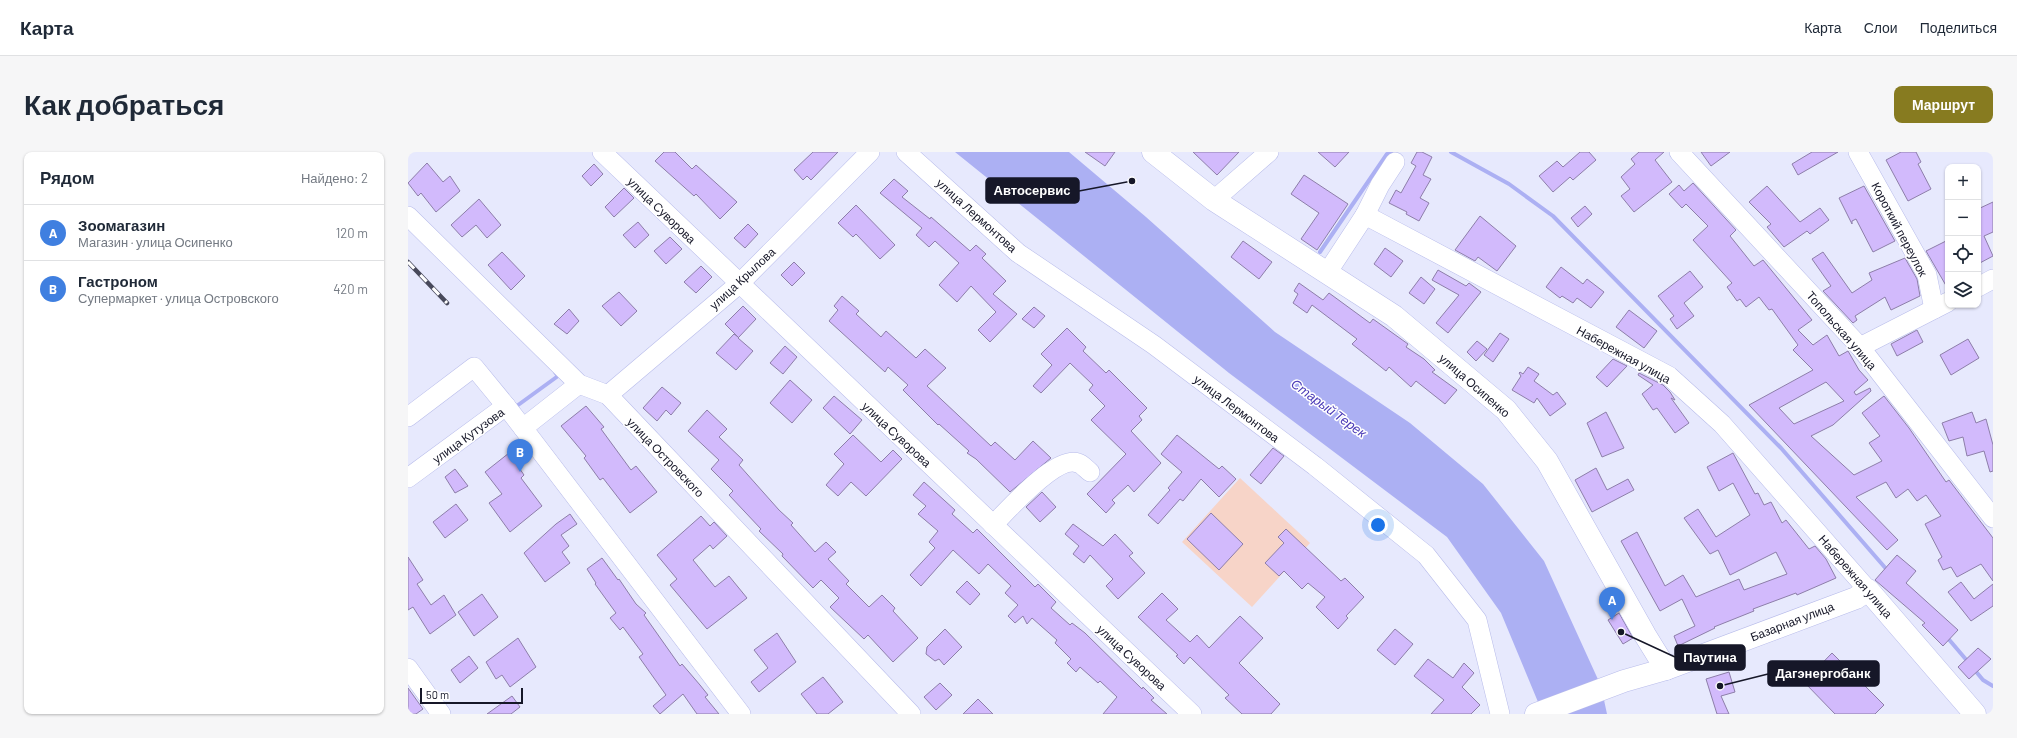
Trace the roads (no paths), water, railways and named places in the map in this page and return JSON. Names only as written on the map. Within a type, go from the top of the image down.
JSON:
[{"type":"main road","points":[[1153,152],[1214,200]]},
{"type":"main road","name":"улица Осипенко","points":[[1214,200],[1394,316],[1506,410],[1547,461],[1645,635],[1666,669]]},
{"type":"main road","name":"Базарная улица","points":[[1536,714],[1624,681],[1666,669],[1856,598],[1868,590]]},
{"type":"main road","name":"Набережная улица","points":[[1868,590],[1975,714]]},
{"type":"street","name":"улица Суворова","points":[[602,152],[1192,714]]},
{"type":"street","name":"улица Крылова","points":[[608,395],[739,284],[870,152]]},
{"type":"street","name":"улица Лермонтова","points":[[906,152],[1018,253],[1154,345],[1315,466],[1426,555],[1477,620],[1500,714]]},
{"type":"street","points":[[1214,200],[1269,152]]},
{"type":"street","name":"Топольская улица","points":[[1679,152],[1860,347],[1993,518]]},
{"type":"street","name":"Короткий переулок","points":[[1858,152],[1927,275],[1941,306]]},
{"type":"street","points":[[1327,273],[1365,215],[1380,185],[1395,162]]},
{"type":"street","name":"Набережная улица","points":[[1365,215],[1669,376],[1722,424],[1868,590]]},
{"type":"street","name":"улица Островского","points":[[408,216],[579,384],[608,395],[911,714]]},
{"type":"street","points":[[1981,285],[1993,279]]},
{"type":"street","points":[[1860,347],[1941,306]]},
{"type":"street","points":[[408,417],[474,367],[506,406]]},
{"type":"street","points":[[579,384],[523,428],[740,714]]},
{"type":"street","name":"улица Кутузова","points":[[408,478],[506,406],[523,428]]},
{"type":"street","points":[[993,525],[1047,473],[1066,463],[1077,462],[1090,472]]},
{"type":"street","points":[[408,668],[441,714]]},
{"type":"water","name":"Старый Терек","points":[[955,152],[1069,152],[1146,217],[1275,332],[1410,423],[1483,484],[1544,561],[1601,686],[1607,714],[1543,714],[1501,613],[1447,537],[1229,373]]},
{"type":"waterway","points":[[1320,252],[1387,154],[1391,152]]},
{"type":"waterway","points":[[1451,152],[1509,184],[1553,216],[1781,448],[1888,571]]},
{"type":"waterway","points":[[514,408],[558,376],[555,372]]},
{"type":"waterway","points":[[1946,636],[1969,663]]},
{"type":"waterway","points":[[1973,668],[1983,680],[1993,686]]},
{"type":"railway","points":[[408,262],[447,303]]},
{"type":"place","name":"Автосервис","points":[[1132,181]]},
{"type":"place","name":"Гастроном","points":[[520,472]]},
{"type":"place","name":"Зоомагазин","points":[[1612,620]]},
{"type":"place","name":"Паутина","points":[[1621,632]]},
{"type":"place","name":"Дагэнергобанк","points":[[1720,686]]}]
